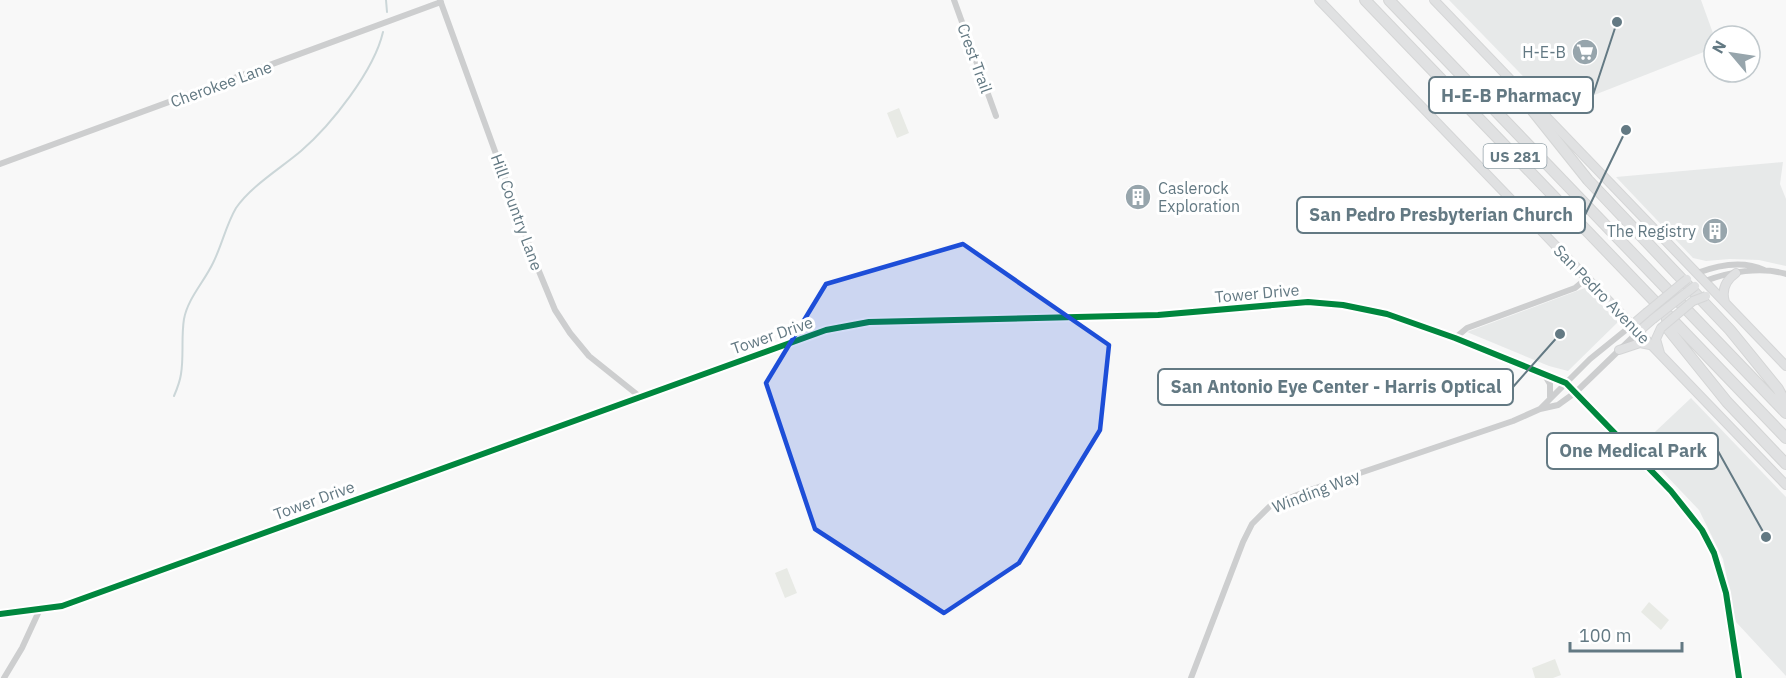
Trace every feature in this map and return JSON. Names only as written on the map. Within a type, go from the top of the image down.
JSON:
[{"type":"highway","name":"US 281","points":[[1365,0],[1786,438]]},
{"type":"highway","name":"US 281","points":[[1389,0],[1786,413]]},
{"type":"highway","points":[[1516,85],[1528,105],[1588,180],[1734,335],[1778,389],[1786,404]]},
{"type":"highway","points":[[1666,313],[1669,330],[1727,402],[1786,464]]},
{"type":"main road","name":"San Pedro Avenue","points":[[1319,0],[1786,485]]},
{"type":"main road","points":[[1434,0],[1786,366]]},
{"type":"main road","points":[[1635,328],[1687,279],[1697,273]]},
{"type":"main road","points":[[1724,301],[1724,286],[1736,273]]},
{"type":"main road","points":[[1649,316],[1705,281]]},
{"type":"main road","points":[[1660,355],[1656,339],[1661,328],[1693,301],[1706,296],[1724,301]]},
{"type":"main road","points":[[1619,350],[1643,342],[1652,346]]},
{"type":"street","name":"Crest Trail","points":[[954,0],[996,116]]},
{"type":"street","name":"Cherokee Lane","points":[[0,164],[440,1]]},
{"type":"street","name":"Hill Country Lane","points":[[440,1],[555,310],[589,356],[639,396]]},
{"type":"street","points":[[1697,273],[1734,264],[1750,264],[1764,270],[1786,274]]},
{"type":"street","points":[[1705,281],[1736,273],[1764,270]]},
{"type":"street","points":[[1455,338],[1467,328],[1575,288],[1587,278]]},
{"type":"street","name":"Tower Drive","points":[[0,614],[62,606],[826,330],[869,322],[1158,315],[1308,302],[1343,305],[1387,314],[1455,338],[1566,383],[1671,491],[1702,530],[1714,553],[1726,593],[1739,678]]},
{"type":"street","name":"Winding Way","points":[[1191,678],[1243,542],[1252,524],[1262,512],[1270,506],[1307,492],[1513,421],[1540,409],[1558,405],[1576,392],[1619,350],[1635,328]]},
{"type":"street","name":"Winding Way","points":[[1540,409],[1601,350],[1635,328]]},
{"type":"street","points":[[1601,350],[1610,359]]},
{"type":"street","points":[[1544,374],[1550,384],[1550,397]]},
{"type":"street","points":[[4,678],[22,648],[40,609]]},
{"type":"highlighted area","points":[[963,244],[1109,345],[1100,430],[1019,563],[944,613],[815,529],[766,383],[826,284]]},
{"type":"shaded area","points":[[1449,0],[1701,0],[1710,24],[1702,24],[1702,53],[1556,110]]},
{"type":"shaded area","points":[[899,108],[909,133],[897,138],[887,113]]},
{"type":"shaded area","points":[[1783,162],[1780,184],[1786,199],[1786,266],[1759,260],[1706,261],[1693,258],[1616,177]]},
{"type":"shaded area","points":[[1585,288],[1618,322],[1568,371],[1549,366],[1467,332]]},
{"type":"shaded area","points":[[1691,398],[1786,497],[1786,676],[1736,622],[1723,559],[1699,510],[1639,447]]},
{"type":"shaded area","points":[[787,568],[797,593],[785,598],[775,573]]},
{"type":"shaded area","points":[[1649,602],[1669,620],[1661,630],[1641,612]]},
{"type":"shaded area","points":[[1555,659],[1561,675],[1553,678],[1535,678],[1532,668]]},
{"type":"waterway","points":[[386,0],[387,12]]},
{"type":"waterway","points":[[174,396],[181,374],[183,326],[186,311],[213,263],[236,208],[258,185],[313,140],[338,112],[371,63],[383,32]]},
{"type":"cycle path","points":[[0,614],[62,606],[826,330],[869,322],[1158,315],[1308,302],[1343,305],[1387,314],[1455,338],[1566,383],[1671,491],[1702,530],[1714,553],[1726,593],[1739,678]]},
{"type":"place","name":"H-E-B Pharmacy","points":[[1617,22]]},
{"type":"place","name":"H-E-B","points":[[1585,52]]},
{"type":"place","name":"San Pedro Presbyterian Church","points":[[1626,130]]},
{"type":"place","name":"Caslerock Exploration","points":[[1138,197]]},
{"type":"place","name":"The Registry","points":[[1715,231]]},
{"type":"place","name":"San Antonio Eye Center - Harris Optical","points":[[1560,334]]},
{"type":"place","name":"One Medical Park","points":[[1766,537]]}]
